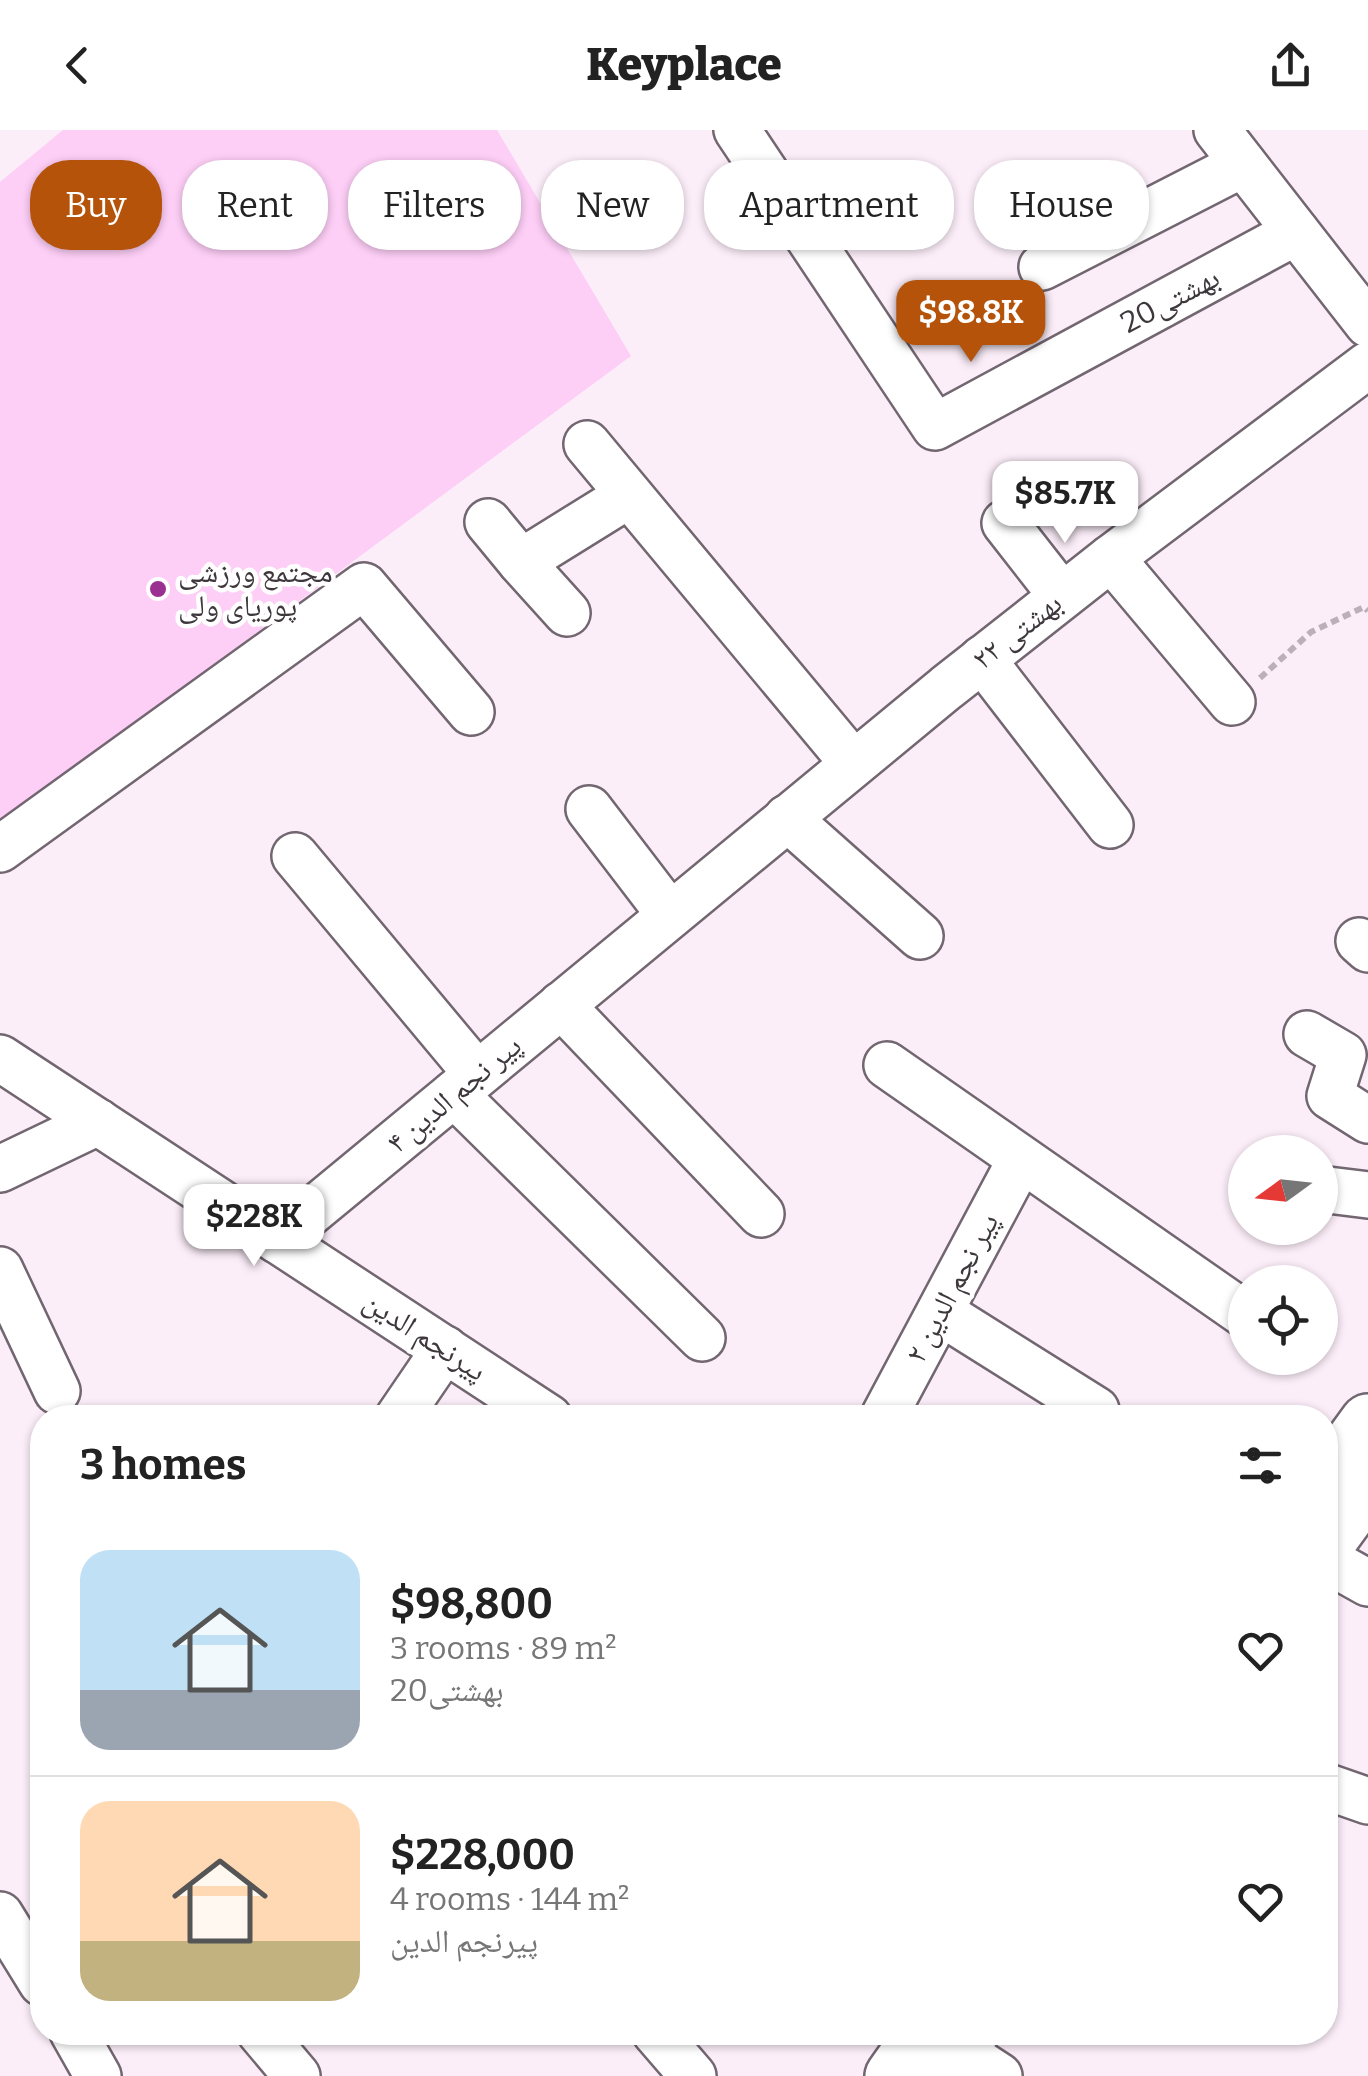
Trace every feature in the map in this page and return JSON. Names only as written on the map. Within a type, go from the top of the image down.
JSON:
[{"type":"main road","points":[[1338,1476],[1368,1422]]},
{"type":"main road","points":[[893,2076],[958,2053]]},
{"type":"street","name":"بهشتی20","points":[[736,130],[936,427],[1296,232]]},
{"type":"street","points":[[1042,267],[1230,147],[1368,324]]},
{"type":"street","name":"بهشتی ۲۲","points":[[801,806],[1062,596],[1368,366]]},
{"type":"street","points":[[587,444],[853,764]]},
{"type":"street","points":[[521,562],[629,495]]},
{"type":"street","points":[[488,522],[566,613]]},
{"type":"street","points":[[1005,523],[1062,596]]},
{"type":"street","points":[[1111,558],[1232,702]]},
{"type":"street","points":[[0,849],[364,586],[471,712]]},
{"type":"street","points":[[982,659],[1110,825]]},
{"type":"street","points":[[801,806],[920,936]]},
{"type":"street","name":"پیر نجم الدین ۴","points":[[278,1240],[801,806]]},
{"type":"street","points":[[589,809],[670,915]]},
{"type":"street","points":[[295,856],[466,1084],[702,1338]]},
{"type":"street","points":[[562,1005],[761,1214]]},
{"type":"street","points":[[1308,1034],[1343,1054],[1330,1096],[1368,1120]]},
{"type":"street","name":"پیرنجم الدین","points":[[0,1058],[529,1405]]},
{"type":"street","points":[[886,1065],[1228,1303]]},
{"type":"street","points":[[0,1169],[98,1122]]},
{"type":"street","name":"پیر نجم الدین ۲","points":[[890,1405],[1022,1159]]},
{"type":"street","points":[[1338,1191],[1368,1194]]},
{"type":"street","points":[[0,1270],[58,1391]]},
{"type":"street","points":[[940,1312],[1088,1405]]},
{"type":"street","points":[[407,1405],[445,1349]]},
{"type":"street","points":[[1338,1566],[1368,1584]]},
{"type":"street","points":[[0,1915],[30,1964]]},
{"type":"street","points":[[80,2045],[98,2076]]},
{"type":"street","points":[[271,2045],[297,2076]]},
{"type":"street","points":[[667,2045],[694,2076]]},
{"type":"path","points":[[1232,702],[1311,632],[1364,606],[1368,611]]},
{"type":"shaded area","name":"مجتمع ورزشی پوریای ولی","points":[[63,130],[497,130],[515,160],[348,160],[348,250],[521,250],[521,170],[541,204],[541,250],[568,250],[631,356],[0,822],[0,182]]},
{"type":"place","name":"مجتمع ورزشی پوریای ولی","points":[[158,589]]}]
